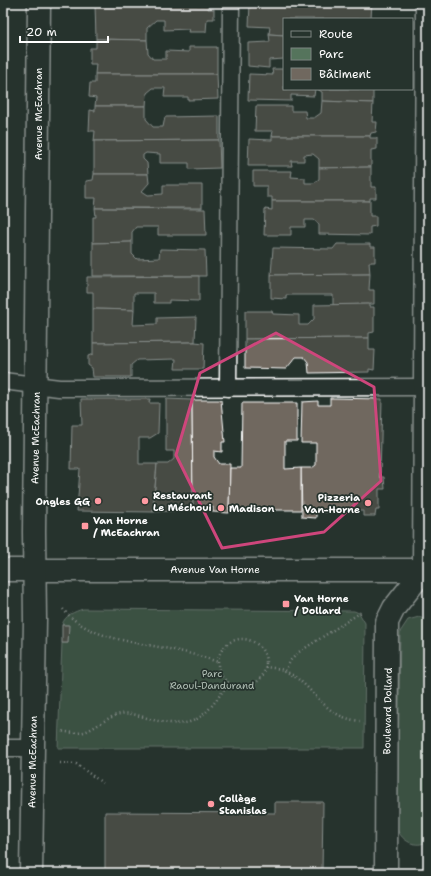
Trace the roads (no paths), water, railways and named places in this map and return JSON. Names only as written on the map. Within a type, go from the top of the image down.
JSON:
[{"type":"street","name":"Avenue McEachran","points":[[30,873],[39,3]]},
{"type":"street","points":[[427,3],[427,572]]},
{"type":"street","name":"Avenue Van Horne","points":[[3,570],[427,572]]},
{"type":"street","name":"Boulevard Dollard","points":[[386,873],[387,622],[394,608],[427,572]]},
{"type":"lane","points":[[228,388],[231,3]]},
{"type":"lane","points":[[3,381],[59,388],[426,387]]},
{"type":"lane","points":[[3,748],[32,748]]},
{"type":"place","name":"Ongles GG","points":[[98,501]]},
{"type":"place","name":"Restaurant Le Méchoui","points":[[145,501]]},
{"type":"place","name":"Pizzeria Van-Horne","points":[[368,503]]},
{"type":"place","name":"Madison","points":[[221,508]]},
{"type":"place","name":"Van Horne / McEachran","points":[[85,526]]},
{"type":"place","name":"Van Horne / Dollard","points":[[286,604]]},
{"type":"place","name":"Collège Stanislas","points":[[211,804]]},
{"type":"park label","name":"Parc Raoul-Dandurand","points":[[212,678]]}]
